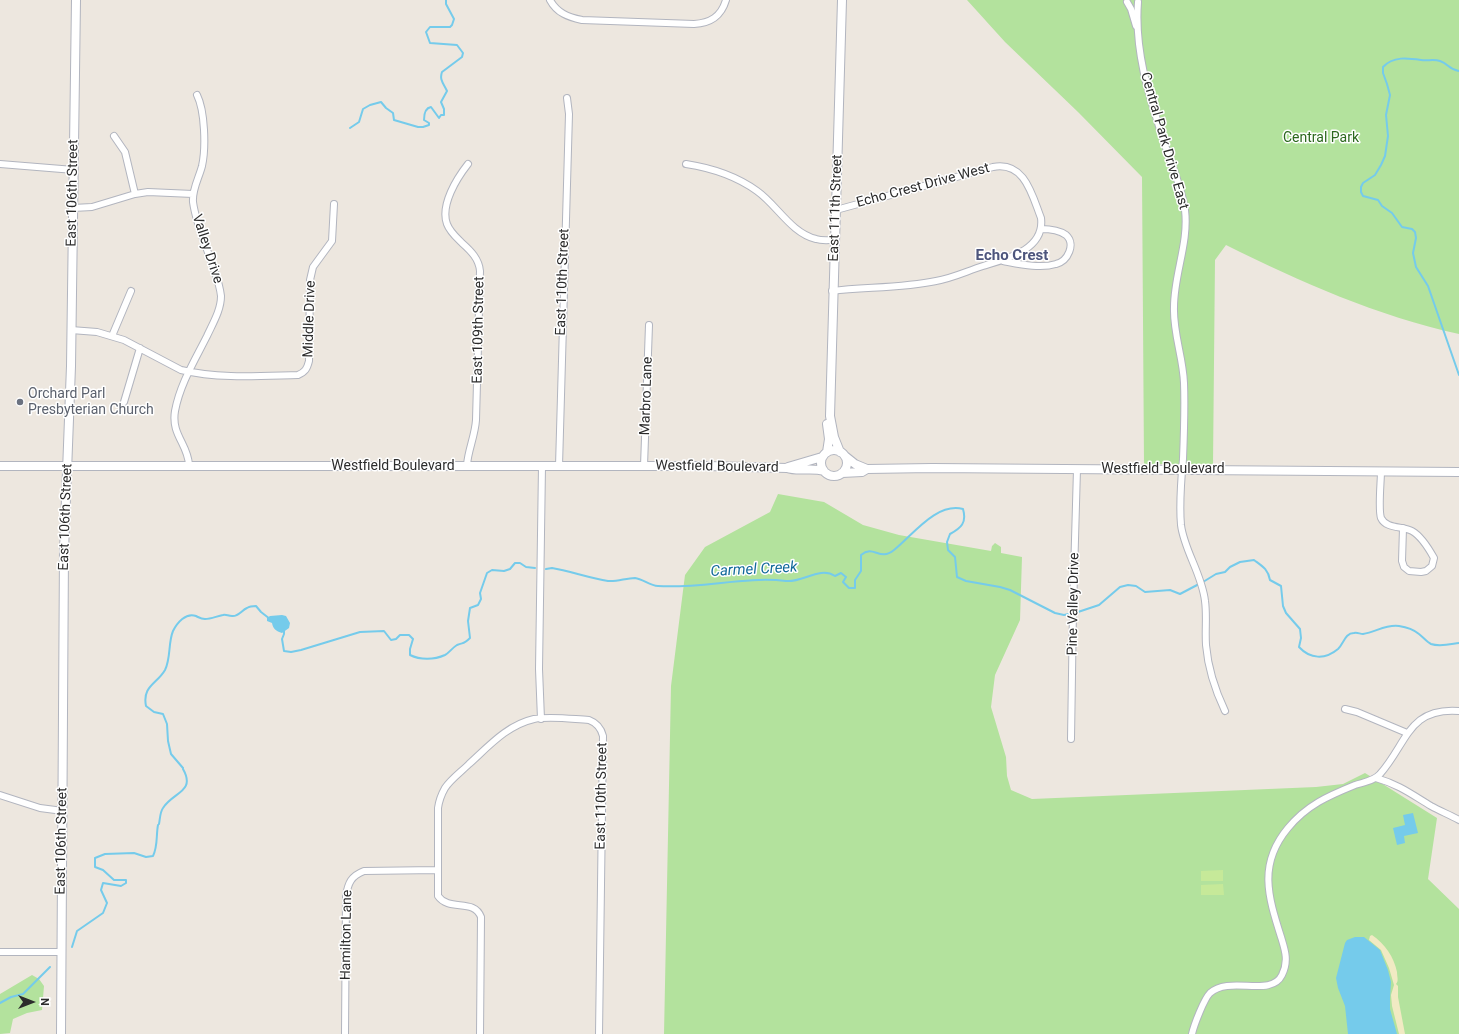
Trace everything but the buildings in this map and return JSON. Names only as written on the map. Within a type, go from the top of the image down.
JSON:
[{"type":"main road","name":"East 106th Street","points":[[61,1034],[64,551],[71,330],[76,0]]},
{"type":"main road","name":"East 111th Street","points":[[842,0],[836,210],[832,291],[830,416],[834,437],[843,454]]},
{"type":"main road","name":"East 111th Street","points":[[824,455],[829,439],[827,421],[830,416]]},
{"type":"main road","points":[[832,450],[843,454],[847,465],[842,473],[833,476],[824,471],[821,463],[824,455],[832,450]]},
{"type":"main road","name":"Westfield Boulevard","points":[[843,454],[855,464],[867,469],[932,468],[1459,472]]},
{"type":"main road","name":"Westfield Boulevard","points":[[787,468],[824,455]]},
{"type":"main road","name":"Westfield Boulevard","points":[[0,466],[644,466],[787,468],[794,470],[811,468],[824,471]]},
{"type":"main road","name":"Westfield Boulevard","points":[[842,473],[862,472],[867,469]]},
{"type":"street","points":[[550,0],[554,6],[566,16],[582,20],[694,24],[710,21],[715,18],[724,8],[726,0]]},
{"type":"street","name":"Central Park Drive East","points":[[1126,1],[1133,4],[1139,1]]},
{"type":"street","name":"Central Park Drive East","points":[[1126,1],[1131,9],[1137,27]]},
{"type":"street","name":"Central Park Drive East","points":[[1139,1],[1137,27],[1142,69],[1185,209],[1185,243],[1176,281],[1174,306],[1176,334],[1183,370],[1184,385],[1181,526],[1201,582],[1205,600],[1207,655],[1217,693],[1225,711]]},
{"type":"street","name":"Valley Drive","points":[[189,466],[188,456],[179,438],[174,422],[176,410],[180,391],[215,320],[219,309],[221,296],[194,208],[193,194],[202,167],[203,156],[203,113],[197,95]]},
{"type":"street","name":"East 110th Street","points":[[559,466],[568,120],[567,98]]},
{"type":"street","points":[[114,136],[124,152],[135,194]]},
{"type":"street","points":[[0,164],[74,170]]},
{"type":"street","name":"East 109th Street","points":[[467,466],[475,435],[476,420],[480,271],[478,261],[474,255],[450,231],[446,219],[446,209],[450,194],[459,176],[468,164]]},
{"type":"street","points":[[686,164],[715,169],[748,184],[767,199],[794,227],[804,234],[815,239],[834,240]]},
{"type":"street","name":"Echo Crest Drive West","points":[[836,210],[994,167],[1004,166],[1018,171],[1029,187],[1041,218],[1041,228]]},
{"type":"street","points":[[73,208],[92,208],[135,194],[153,192],[193,194]]},
{"type":"street","name":"Middle Drive","points":[[190,372],[242,376],[298,375],[306,370],[309,361],[310,280],[313,267],[332,241],[334,204]]},
{"type":"street","points":[[832,291],[937,281],[1017,255],[1024,251],[1034,241],[1041,228],[1062,233],[1069,238],[1069,253],[1064,260],[1057,264],[1047,266],[1027,265],[1002,261]]},
{"type":"street","points":[[112,336],[131,291]]},
{"type":"street","name":"Marbro Lane","points":[[644,466],[649,326]]},
{"type":"street","points":[[71,330],[89,331],[112,336],[140,348],[181,370],[190,372]]},
{"type":"street","points":[[124,402],[140,348]]},
{"type":"street","points":[[480,1034],[481,917],[479,912],[471,907],[446,904],[438,896],[438,808],[440,798],[446,788],[501,735],[526,721],[542,719],[539,655],[542,466]]},
{"type":"street","name":"Pine Valley Drive","points":[[1071,739],[1077,469]]},
{"type":"street","points":[[1381,471],[1380,511],[1382,518],[1390,525],[1403,528],[1413,532],[1416,535],[1434,558],[1432,566],[1426,571],[1409,571],[1404,567],[1402,561],[1403,528]]},
{"type":"street","points":[[1345,709],[1357,712],[1407,733]]},
{"type":"street","points":[[1192,1034],[1200,1012],[1209,994],[1213,991],[1222,986],[1232,985],[1268,986],[1275,984],[1282,976],[1285,967],[1285,951],[1272,904],[1268,881],[1269,866],[1272,854],[1287,829],[1308,808],[1325,797],[1376,778],[1393,757],[1407,733],[1420,719],[1443,711],[1459,712]]},
{"type":"street","name":"East 110th Street","points":[[542,719],[589,720],[594,722],[601,729],[603,736],[600,867],[599,1034]]},
{"type":"street","points":[[1376,778],[1394,783],[1433,807],[1459,820]]},
{"type":"street","points":[[0,795],[40,808],[62,811]]},
{"type":"street","name":"Hamilton Lane","points":[[345,1034],[346,896],[348,884],[356,873],[364,870],[437,870]]},
{"type":"street","points":[[0,952],[61,952]]},
{"type":"green space","name":"Central Park","points":[[967,0],[1459,0],[1459,334],[1399,318],[1340,297],[1226,245],[1215,260],[1213,464],[1144,464],[1142,177],[1078,112],[1005,42]]},
{"type":"green space","points":[[778,494],[824,502],[863,525],[899,535],[991,551],[992,546],[995,543],[1001,547],[1001,553],[1022,557],[1020,620],[995,675],[991,707],[1006,757],[1007,776],[1011,790],[1032,799],[1316,787],[1343,784],[1365,773],[1437,818],[1428,879],[1459,909],[1459,1034],[664,1034],[671,686],[685,575],[705,547],[770,512]]},
{"type":"green space","points":[[1223,870],[1223,881],[1201,881],[1201,871]]},
{"type":"green space","points":[[1223,884],[1224,895],[1201,895],[1201,885]]},
{"type":"green space","points":[[32,975],[39,979],[44,986],[42,1010],[27,1013],[13,1019],[10,1033],[0,1034],[0,994]]},
{"type":"sand","points":[[1372,935],[1381,942],[1388,951],[1396,966],[1398,979],[1396,984],[1398,986],[1398,997],[1405,1034],[1399,1034],[1392,1006],[1391,995],[1394,985],[1389,968],[1381,950],[1369,940],[1370,936]]},
{"type":"water","points":[[270,616],[286,616],[290,623],[289,628],[282,633],[275,630],[272,623],[267,621],[267,618]]},
{"type":"water","points":[[1413,813],[1418,833],[1404,836],[1405,843],[1397,845],[1393,828],[1405,825],[1403,815]]},
{"type":"water","points":[[1355,937],[1364,937],[1380,950],[1391,982],[1390,1009],[1397,1034],[1348,1034],[1345,1006],[1336,978],[1345,943],[1347,940]]},
{"type":"waterway","points":[[350,128],[359,122],[363,109],[381,102],[393,113],[394,120],[418,127],[429,125],[429,123],[424,120],[424,116],[427,109],[431,107],[439,118],[441,115],[444,115],[444,109],[441,102],[447,91],[441,80],[441,75],[442,72],[462,57],[463,53],[457,45],[430,43],[426,32],[430,27],[450,27],[452,25],[454,19],[446,4],[446,0]]},
{"type":"waterway","name":"Carmel Creek","points":[[1459,71],[1435,60],[1396,59],[1387,63],[1383,67],[1383,73],[1390,95],[1386,115],[1388,136],[1385,156],[1375,175],[1363,183],[1361,187],[1363,196],[1378,200],[1382,206],[1392,213],[1402,227],[1412,229],[1415,232],[1416,238],[1413,253],[1416,267],[1428,286],[1459,375]]},
{"type":"waterway","name":"Carmel Creek","points":[[546,569],[559,569],[608,581],[635,578],[655,586],[690,586],[755,580],[792,581],[823,573],[829,573],[835,576],[841,573],[846,577],[843,582],[849,588],[855,588],[855,580],[861,571],[861,555],[870,551],[880,554],[889,553],[934,515],[943,510],[953,508],[963,509],[964,514],[964,521],[957,530],[950,534],[947,542],[948,550],[955,557],[957,577],[966,581],[1010,590],[1055,613],[1064,615],[1099,605],[1120,587],[1128,585],[1136,586],[1145,592],[1170,590],[1180,594],[1199,584]]},
{"type":"waterway","name":"Carmel Creek","points":[[1203,582],[1216,574],[1225,572],[1230,567],[1240,562],[1254,560],[1266,570],[1270,580],[1281,586],[1283,606],[1286,613],[1300,629],[1301,638],[1299,647],[1303,651],[1313,656],[1318,657],[1333,653],[1351,633],[1363,634],[1385,627],[1394,626],[1404,627],[1417,632],[1428,642],[1434,645],[1459,643]]},
{"type":"waterway","name":"Carmel Creek","points":[[284,629],[282,639],[284,651],[291,652],[301,650],[360,632],[384,631],[391,640],[396,639],[400,635],[409,635],[413,639],[410,655],[423,659],[432,659],[445,655],[455,646],[470,638],[468,621],[470,608],[478,605],[481,599],[480,593],[487,573],[492,570],[504,571],[510,569],[515,563],[520,563],[526,567],[535,568]]},
{"type":"waterway","name":"Carmel Creek","points":[[183,768],[171,754],[168,741],[167,724],[163,714],[154,712],[146,706],[145,699],[148,690],[165,670],[173,631],[179,622],[185,617],[192,615],[201,619],[210,619],[224,615],[234,616],[248,607],[253,606],[256,606],[270,619]]},
{"type":"waterway","name":"Carmel Creek","points":[[159,824],[163,808],[182,791],[187,783],[183,769]]},
{"type":"waterway","name":"Carmel Creek","points":[[72,947],[77,931],[103,913],[107,903],[101,890],[103,883],[121,886],[126,883],[126,880],[114,880],[103,870],[95,867],[95,858],[105,854],[134,853],[146,857],[153,856],[155,852],[158,825]]},
{"type":"waterway","name":"Carmel Creek","points":[[0,1003],[11,997],[23,994],[50,967]]},
{"type":"place","name":"Orchard Parl Presbyterian Church","points":[[20,402]]},
{"type":"district","name":"Echo Crest","points":[[1012,256]]}]
